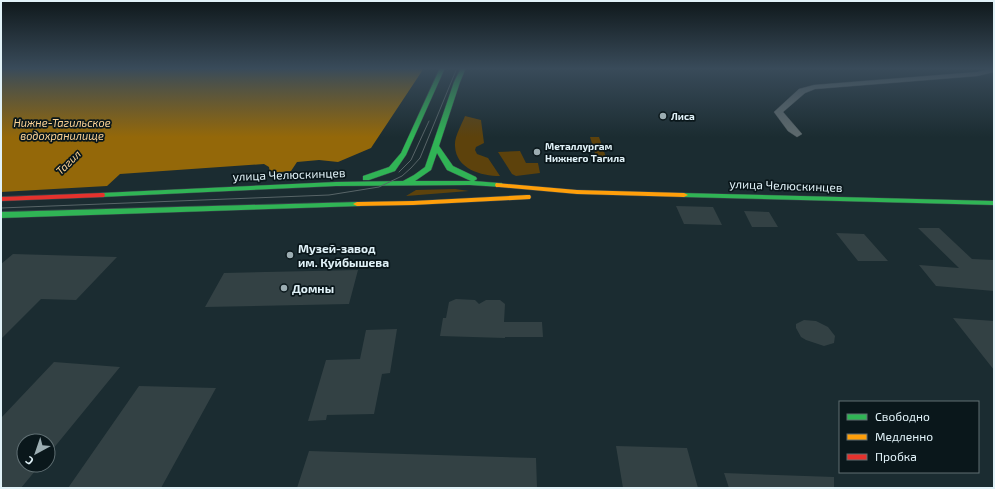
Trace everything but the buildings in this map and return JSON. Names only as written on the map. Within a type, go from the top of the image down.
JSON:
[{"type":"main road","points":[[336,184],[360,180],[392,169],[404,154],[433,91]]},
{"type":"main road","points":[[316,204],[371,193],[408,182],[428,168],[454,91]]},
{"type":"main road","points":[[436,147],[448,168],[482,183]]},
{"type":"main road","name":"улица Челюскинцев","points":[[1,199],[408,182],[482,183],[577,192],[994,203]]},
{"type":"main road","name":"улица Челюскинцев","points":[[1,215],[506,199],[577,192]]},
{"type":"street","points":[[797,134],[790,129],[778,112],[805,91]]},
{"type":"shaded area","points":[[465,116],[481,120],[484,143],[476,147],[475,150],[477,154],[488,158],[500,176],[485,175],[471,170],[465,166],[456,154],[455,142]]},
{"type":"shaded area","points":[[590,137],[599,137],[608,163],[598,163]]},
{"type":"shaded area","points":[[520,151],[526,163],[538,163],[540,173],[516,176],[512,174],[498,152]]},
{"type":"shaded area","points":[[455,189],[469,191],[406,196],[416,190]]},
{"type":"water","name":"Нижне-Тагильское водохранилище","points":[[1,91],[409,91],[371,148],[338,162],[319,160],[297,162],[291,171],[270,173],[269,167],[264,164],[120,174],[107,186],[1,192]]},
{"type":"tram line","points":[[1,208],[329,195],[379,187],[402,176],[420,158],[448,91]]},
{"type":"tram line","points":[[399,172],[411,160],[429,121]]},
{"type":"traffic: fast","points":[[366,178],[392,169],[404,154],[433,91]]},
{"type":"traffic: fast","points":[[405,183],[417,177],[428,168],[454,91]]},
{"type":"traffic: fast","points":[[436,147],[450,168],[473,179]]},
{"type":"traffic: fast","points":[[101,195],[336,184],[470,183],[499,185]]},
{"type":"traffic: fast","points":[[684,195],[994,203]]},
{"type":"traffic: fast","points":[[1,215],[357,204]]},
{"type":"traffic: slow","points":[[499,185],[577,192],[684,195]]},
{"type":"traffic: slow","points":[[357,204],[413,203],[527,197]]},
{"type":"traffic: jam","points":[[1,199],[101,195]]},
{"type":"place","name":"Лиса","points":[[663,116]]},
{"type":"place","name":"Металлургам Нижнего Тагила","points":[[537,152]]},
{"type":"place","name":"Музей-завод им. Куйбышева","points":[[290,255]]},
{"type":"place","name":"Домны","points":[[284,288]]},
{"type":"water label","name":"Тагил","points":[[68,162]]}]
